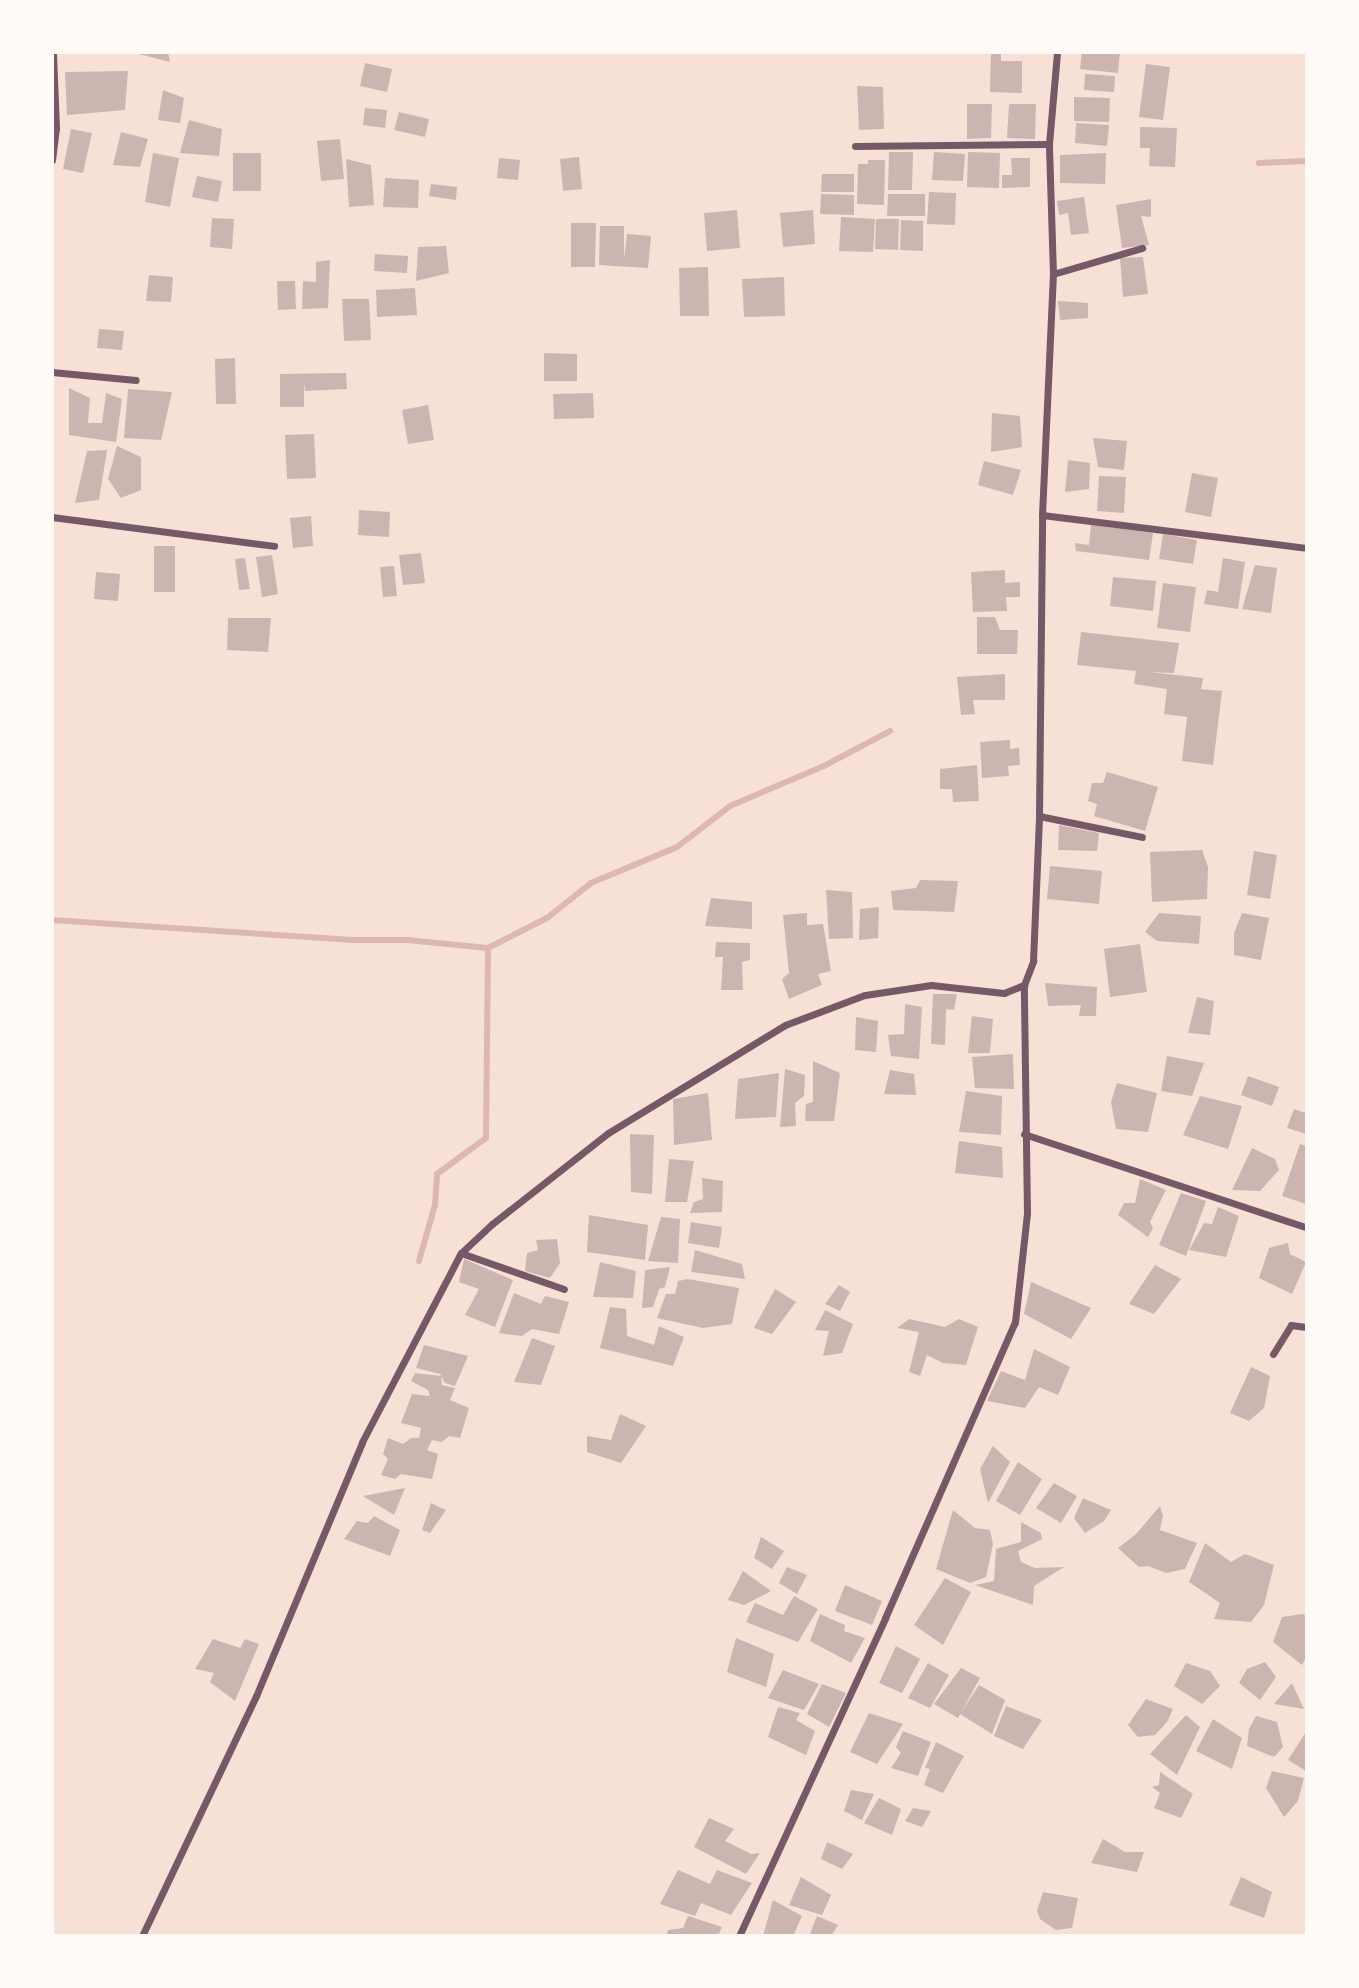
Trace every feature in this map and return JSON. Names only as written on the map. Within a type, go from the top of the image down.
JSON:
[{"type":"street","points":[[52,160],[56,128],[53,52]]},
{"type":"street","points":[[738,1936],[896,1594],[1015,1322],[1027,1214],[1024,985],[1033,961],[1042,514],[1053,274],[1049,144],[1057,52]]},
{"type":"street","points":[[855,146],[1049,144]]},
{"type":"street","points":[[1053,274],[1142,248]]},
{"type":"street","points":[[52,372],[136,380]]},
{"type":"street","points":[[1042,514],[1307,548]]},
{"type":"street","points":[[52,517],[274,546]]},
{"type":"street","points":[[1038,816],[1142,837]]},
{"type":"street","points":[[142,1936],[256,1696],[362,1442],[461,1253],[492,1224],[608,1133],[785,1025],[865,995],[931,985],[1004,993],[1024,985]]},
{"type":"street","points":[[1024,1134],[1307,1227]]},
{"type":"street","points":[[461,1253],[564,1289]]},
{"type":"street","points":[[1273,1354],[1290,1325],[1307,1327]]},
{"type":"building","points":[[168,52],[170,62],[135,53]]},
{"type":"building","points":[[991,52],[1001,52],[1001,61],[1022,61],[1022,93],[990,92]]},
{"type":"building","points":[[1082,52],[1120,52],[1118,73],[1080,69]]},
{"type":"building","points":[[365,63],[392,69],[387,92],[360,86]]},
{"type":"building","points":[[1146,64],[1170,67],[1163,120],[1139,117]]},
{"type":"building","points":[[128,71],[125,110],[67,115],[65,72]]},
{"type":"building","points":[[1085,74],[1115,76],[1114,92],[1084,90]]},
{"type":"building","points":[[857,86],[883,87],[884,129],[859,130]]},
{"type":"building","points":[[163,90],[184,98],[180,123],[158,120]]},
{"type":"building","points":[[1074,97],[1110,98],[1109,122],[1074,121]]},
{"type":"building","points":[[967,104],[992,104],[991,138],[967,139]]},
{"type":"building","points":[[1009,104],[1036,104],[1035,139],[1007,138]]},
{"type":"building","points":[[365,108],[387,110],[385,128],[363,125]]},
{"type":"building","points":[[399,112],[429,119],[425,137],[394,130]]},
{"type":"building","points":[[189,120],[222,129],[219,156],[180,153]]},
{"type":"building","points":[[1076,123],[1109,125],[1107,146],[1075,143]]},
{"type":"building","points":[[1140,127],[1177,128],[1175,167],[1149,166],[1150,148],[1140,148]]},
{"type":"building","points":[[71,129],[92,133],[83,173],[63,169]]},
{"type":"building","points":[[121,132],[148,139],[140,167],[113,165]]},
{"type":"building","points":[[340,139],[344,179],[321,181],[317,141]]},
{"type":"building","points":[[889,152],[913,152],[912,190],[888,190]]},
{"type":"building","points":[[934,152],[965,154],[963,181],[932,180]]},
{"type":"building","points":[[968,152],[1000,153],[999,188],[967,187]]},
{"type":"building","points":[[153,153],[179,158],[170,207],[145,202]]},
{"type":"building","points":[[233,153],[261,153],[261,191],[233,191]]},
{"type":"building","points":[[1106,153],[1105,184],[1060,183],[1060,155]]},
{"type":"building","points":[[579,157],[582,189],[563,191],[560,159]]},
{"type":"building","points":[[499,158],[520,160],[518,180],[497,178]]},
{"type":"building","points":[[1011,158],[1030,158],[1030,187],[1002,188],[1002,175],[1012,175]]},
{"type":"building","points":[[346,159],[371,165],[374,205],[349,207]]},
{"type":"building","points":[[868,160],[885,160],[884,205],[857,204],[858,164],[868,164]]},
{"type":"building","points":[[822,174],[854,174],[854,192],[821,192]]},
{"type":"building","points":[[197,176],[222,181],[218,202],[192,197]]},
{"type":"building","points":[[385,178],[419,180],[418,208],[383,207]]},
{"type":"building","points":[[431,184],[457,187],[456,200],[429,196]]},
{"type":"building","points":[[929,192],[956,193],[955,225],[927,224]]},
{"type":"building","points":[[821,194],[854,195],[854,215],[820,214]]},
{"type":"building","points":[[888,194],[925,194],[925,216],[887,216]]},
{"type":"building","points":[[1084,197],[1089,233],[1071,235],[1068,213],[1059,215],[1057,201]]},
{"type":"building","points":[[1151,199],[1151,217],[1141,216],[1149,245],[1122,248],[1116,205]]},
{"type":"building","points":[[737,210],[740,248],[707,251],[704,213]]},
{"type":"building","points":[[813,210],[815,244],[783,247],[780,213]]},
{"type":"building","points":[[841,217],[875,219],[873,252],[839,251]]},
{"type":"building","points":[[212,218],[234,219],[232,249],[210,247]]},
{"type":"building","points":[[876,219],[899,219],[898,250],[875,249]]},
{"type":"building","points":[[901,220],[923,221],[923,251],[900,250]]},
{"type":"building","points":[[571,223],[596,223],[595,267],[571,267]]},
{"type":"building","points":[[600,226],[624,226],[624,259],[627,234],[651,236],[648,268],[599,265]]},
{"type":"building","points":[[446,246],[449,273],[416,281],[418,247]]},
{"type":"building","points":[[375,254],[408,256],[407,273],[374,271]]},
{"type":"building","points":[[1143,257],[1148,294],[1123,297],[1120,258]]},
{"type":"building","points":[[330,260],[328,308],[302,309],[303,281],[316,282],[316,262]]},
{"type":"building","points":[[708,267],[709,316],[680,316],[679,268]]},
{"type":"building","points":[[149,275],[173,277],[171,302],[146,301]]},
{"type":"building","points":[[784,277],[785,316],[744,317],[742,279]]},
{"type":"building","points":[[277,281],[295,281],[296,309],[278,310]]},
{"type":"building","points":[[415,288],[417,315],[377,317],[376,290]]},
{"type":"building","points":[[342,299],[369,299],[371,340],[344,341]]},
{"type":"building","points":[[1058,301],[1088,303],[1088,318],[1060,320]]},
{"type":"building","points":[[99,329],[124,331],[122,350],[97,348]]},
{"type":"building","points":[[544,353],[577,354],[577,381],[544,381]]},
{"type":"building","points":[[235,358],[236,404],[216,404],[215,359]]},
{"type":"building","points":[[346,373],[347,389],[305,391],[304,383],[304,407],[280,407],[280,374]]},
{"type":"building","points":[[69,388],[90,398],[88,423],[102,423],[106,393],[122,399],[116,442],[69,435]]},
{"type":"building","points":[[128,389],[172,392],[161,440],[124,438]]},
{"type":"building","points":[[593,393],[594,418],[554,419],[553,394]]},
{"type":"building","points":[[428,405],[434,440],[408,444],[402,410]]},
{"type":"building","points":[[992,413],[1020,416],[1022,447],[991,452]]},
{"type":"building","points":[[314,434],[316,478],[287,479],[285,435]]},
{"type":"building","points":[[1093,438],[1127,441],[1124,470],[1098,467]]},
{"type":"building","points":[[117,446],[141,457],[141,490],[121,498],[108,479]]},
{"type":"building","points":[[107,450],[99,500],[75,503],[87,451]]},
{"type":"building","points":[[1068,460],[1090,463],[1089,489],[1065,492]]},
{"type":"building","points":[[984,461],[1021,470],[1013,495],[978,485]]},
{"type":"building","points":[[1192,473],[1218,478],[1211,517],[1185,512]]},
{"type":"building","points":[[1099,476],[1126,477],[1124,513],[1097,511]]},
{"type":"building","points":[[359,510],[390,512],[389,537],[358,535]]},
{"type":"building","points":[[311,516],[313,546],[293,548],[290,518]]},
{"type":"building","points":[[1091,525],[1153,533],[1149,560],[1076,551],[1075,543],[1089,545]]},
{"type":"building","points":[[1163,534],[1197,540],[1193,564],[1159,559]]},
{"type":"building","points":[[154,546],[175,546],[175,592],[154,592]]},
{"type":"building","points":[[421,553],[425,583],[403,585],[399,555]]},
{"type":"building","points":[[272,555],[278,594],[262,597],[256,557]]},
{"type":"building","points":[[245,558],[250,589],[239,590],[235,559]]},
{"type":"building","points":[[1223,558],[1245,562],[1238,609],[1204,604],[1207,590],[1218,592]]},
{"type":"building","points":[[1255,565],[1277,568],[1271,613],[1242,609]]},
{"type":"building","points":[[394,566],[397,596],[383,597],[380,567]]},
{"type":"building","points":[[1005,570],[1005,583],[1020,582],[1020,597],[1006,597],[1007,611],[973,612],[971,572]]},
{"type":"building","points":[[96,572],[120,574],[118,601],[94,599]]},
{"type":"building","points":[[1113,577],[1156,581],[1153,611],[1110,606]]},
{"type":"building","points":[[1163,583],[1196,587],[1190,632],[1157,628]]},
{"type":"building","points":[[977,617],[995,617],[1000,630],[1018,630],[1017,654],[977,654]]},
{"type":"building","points":[[228,618],[271,618],[268,652],[227,650]]},
{"type":"building","points":[[1081,632],[1179,643],[1174,673],[1149,672],[1203,678],[1201,689],[1222,691],[1213,765],[1182,761],[1187,717],[1164,714],[1167,689],[1134,684],[1136,671],[1077,665]]},
{"type":"building","points":[[1005,674],[1005,700],[973,700],[975,714],[961,715],[957,677]]},
{"type":"building","points":[[1010,740],[1010,749],[1019,748],[1020,765],[1008,766],[1009,776],[982,778],[980,742]]},
{"type":"building","points":[[977,765],[979,801],[953,802],[952,789],[940,789],[940,769]]},
{"type":"building","points":[[1107,772],[1158,787],[1145,831],[1094,816],[1097,804],[1088,801],[1092,783],[1103,783]]},
{"type":"building","points":[[1059,825],[1099,833],[1097,851],[1058,850]]},
{"type":"building","points":[[1202,850],[1208,867],[1207,899],[1152,902],[1150,852]]},
{"type":"building","points":[[1254,851],[1277,855],[1270,899],[1247,895]]},
{"type":"building","points":[[1050,866],[1102,871],[1099,904],[1047,899]]},
{"type":"building","points":[[920,880],[958,881],[954,912],[893,910],[891,891],[916,888]]},
{"type":"building","points":[[826,890],[852,892],[853,938],[829,939]]},
{"type":"building","points":[[711,898],[752,902],[752,929],[705,926]]},
{"type":"building","points":[[879,907],[878,938],[859,940],[860,909]]},
{"type":"building","points":[[807,913],[807,925],[823,924],[831,971],[818,974],[822,985],[789,999],[782,979],[789,973],[783,915]]},
{"type":"building","points":[[1159,913],[1201,916],[1199,944],[1157,941],[1145,932]]},
{"type":"building","points":[[1242,913],[1269,918],[1261,960],[1234,955],[1234,933]]},
{"type":"building","points":[[716,942],[750,943],[750,960],[742,962],[743,990],[721,990],[723,957],[715,957]]},
{"type":"building","points":[[1140,944],[1147,992],[1110,997],[1104,949]]},
{"type":"building","points":[[1045,983],[1097,987],[1096,1016],[1079,1016],[1081,1005],[1048,1006]]},
{"type":"building","points":[[933,994],[957,994],[954,1010],[946,1009],[945,1045],[931,1044]]},
{"type":"building","points":[[1197,997],[1214,1001],[1210,1035],[1188,1033]]},
{"type":"building","points":[[905,1004],[922,1007],[919,1059],[891,1056],[888,1035],[904,1034]]},
{"type":"building","points":[[972,1016],[993,1019],[990,1053],[968,1053]]},
{"type":"building","points":[[856,1017],[878,1021],[876,1052],[855,1050]]},
{"type":"building","points":[[1013,1054],[1014,1089],[975,1088],[972,1057]]},
{"type":"building","points":[[1167,1056],[1204,1063],[1192,1096],[1161,1091]]},
{"type":"building","points":[[813,1061],[840,1073],[834,1121],[805,1121],[806,1104],[813,1102]]},
{"type":"building","points":[[785,1069],[805,1075],[804,1096],[795,1103],[796,1126],[780,1127]]},
{"type":"building","points":[[890,1070],[914,1074],[916,1095],[884,1094]]},
{"type":"building","points":[[779,1073],[776,1117],[735,1119],[738,1079]]},
{"type":"building","points":[[1248,1076],[1279,1087],[1272,1106],[1241,1095]]},
{"type":"building","points":[[1117,1083],[1157,1093],[1148,1132],[1116,1129],[1111,1102]]},
{"type":"building","points":[[966,1091],[1002,1096],[1001,1135],[959,1132]]},
{"type":"building","points":[[708,1093],[712,1140],[674,1145],[673,1099]]},
{"type":"building","points":[[1200,1096],[1242,1106],[1228,1149],[1183,1135]]},
{"type":"building","points":[[1294,1109],[1306,1113],[1306,1134],[1287,1128]]},
{"type":"building","points":[[630,1134],[654,1135],[652,1194],[631,1192]]},
{"type":"building","points":[[959,1141],[1002,1147],[1003,1178],[955,1173]]},
{"type":"building","points":[[1300,1144],[1306,1146],[1306,1204],[1282,1196]]},
{"type":"building","points":[[1252,1148],[1275,1159],[1279,1170],[1260,1191],[1232,1190]]},
{"type":"building","points":[[669,1159],[694,1161],[687,1202],[665,1202]]},
{"type":"building","points":[[702,1178],[723,1181],[722,1212],[690,1213],[694,1202],[703,1199]]},
{"type":"building","points":[[1140,1179],[1166,1190],[1150,1222],[1153,1228],[1148,1237],[1118,1215],[1124,1203],[1135,1203]]},
{"type":"building","points":[[1181,1193],[1206,1201],[1186,1256],[1159,1245]]},
{"type":"building","points":[[1218,1207],[1239,1216],[1226,1257],[1189,1250],[1204,1223],[1212,1224]]},
{"type":"building","points":[[589,1215],[648,1225],[645,1260],[587,1252]]},
{"type":"building","points":[[661,1217],[680,1219],[678,1263],[648,1261]]},
{"type":"building","points":[[691,1222],[722,1227],[719,1248],[688,1243]]},
{"type":"building","points":[[557,1239],[560,1263],[550,1278],[525,1271],[527,1253],[538,1250],[536,1240]]},
{"type":"building","points":[[1288,1243],[1290,1254],[1306,1262],[1292,1294],[1259,1278],[1269,1248]]},
{"type":"building","points":[[695,1250],[742,1264],[745,1279],[691,1272]]},
{"type":"building","points":[[464,1259],[513,1280],[495,1327],[465,1315],[479,1289],[459,1282]]},
{"type":"building","points":[[600,1262],[636,1271],[633,1298],[593,1297]]},
{"type":"building","points":[[1155,1265],[1181,1279],[1154,1314],[1129,1304]]},
{"type":"building","points":[[670,1267],[665,1287],[659,1289],[653,1307],[642,1308],[645,1270]]},
{"type":"building","points":[[688,1279],[739,1288],[732,1324],[703,1328],[657,1318],[666,1294],[675,1294],[678,1281]]},
{"type":"building","points":[[1031,1282],[1091,1308],[1071,1339],[1024,1314]]},
{"type":"building","points":[[839,1285],[850,1292],[840,1311],[825,1304]]},
{"type":"building","points":[[775,1289],[796,1302],[772,1334],[754,1328]]},
{"type":"building","points":[[514,1293],[541,1304],[545,1296],[569,1302],[559,1334],[532,1329],[522,1336],[499,1333]]},
{"type":"building","points":[[610,1307],[626,1309],[627,1336],[654,1345],[659,1326],[684,1337],[673,1366],[600,1348]]},
{"type":"building","points":[[825,1310],[853,1324],[842,1353],[823,1356],[829,1331],[815,1330]]},
{"type":"building","points":[[909,1319],[945,1327],[959,1319],[978,1327],[966,1365],[943,1363],[927,1355],[920,1376],[909,1372],[919,1332],[897,1328]]},
{"type":"building","points":[[532,1338],[555,1346],[541,1385],[514,1382]]},
{"type":"building","points":[[424,1345],[468,1356],[455,1386],[445,1383],[440,1374],[416,1368]]},
{"type":"building","points":[[1034,1349],[1070,1367],[1058,1395],[1039,1387],[1025,1408],[987,1401],[1001,1371],[1025,1380]]},
{"type":"building","points":[[1251,1367],[1270,1376],[1264,1408],[1249,1421],[1230,1413]]},
{"type":"building","points":[[415,1373],[441,1376],[442,1385],[455,1388],[450,1400],[469,1408],[460,1438],[449,1436],[442,1442],[432,1440],[427,1450],[438,1454],[432,1479],[401,1474],[395,1479],[381,1475],[388,1459],[383,1454],[388,1438],[403,1444],[411,1438],[419,1438],[421,1428],[401,1423],[412,1394],[430,1396],[428,1390],[411,1381]]},
{"type":"building","points":[[620,1414],[646,1426],[621,1463],[587,1452],[587,1436],[611,1440]]},
{"type":"building","points":[[993,1446],[1010,1462],[988,1503],[980,1469]]},
{"type":"building","points":[[1018,1462],[1042,1479],[1020,1515],[996,1501]]},
{"type":"building","points":[[1054,1483],[1077,1496],[1061,1523],[1036,1508]]},
{"type":"building","points":[[405,1488],[394,1515],[363,1496]]},
{"type":"building","points":[[1083,1498],[1111,1510],[1104,1521],[1085,1533],[1074,1518]]},
{"type":"building","points":[[431,1503],[446,1510],[430,1533],[422,1530]]},
{"type":"building","points":[[1160,1506],[1163,1516],[1160,1530],[1197,1543],[1185,1569],[1166,1573],[1148,1566],[1139,1567],[1118,1548],[1136,1534]]},
{"type":"building","points":[[953,1510],[975,1528],[990,1530],[993,1544],[986,1577],[970,1583],[936,1569]]},
{"type":"building","points":[[374,1516],[400,1530],[390,1556],[344,1539],[357,1521],[368,1523]]},
{"type":"building","points":[[1021,1522],[1041,1533],[1042,1539],[1018,1551],[1021,1562],[1035,1568],[1064,1567],[1034,1586],[1033,1605],[975,1585],[994,1581],[996,1549],[1021,1542]]},
{"type":"building","points":[[761,1537],[784,1551],[772,1569],[754,1558]]},
{"type":"building","points":[[1205,1543],[1231,1562],[1245,1554],[1274,1565],[1264,1605],[1251,1622],[1214,1619],[1220,1603],[1189,1582]]},
{"type":"building","points":[[787,1567],[807,1575],[797,1594],[779,1583]]},
{"type":"building","points":[[743,1571],[771,1591],[744,1605],[728,1600]]},
{"type":"building","points":[[945,1578],[971,1592],[943,1645],[914,1625]]},
{"type":"building","points":[[845,1585],[882,1601],[872,1625],[835,1611]]},
{"type":"building","points":[[794,1596],[818,1609],[798,1642],[746,1622],[755,1603],[783,1615]]},
{"type":"building","points":[[820,1614],[845,1625],[844,1631],[865,1638],[851,1663],[810,1641]]},
{"type":"building","points":[[1303,1614],[1306,1616],[1306,1658],[1302,1665],[1273,1642],[1282,1617]]},
{"type":"building","points":[[736,1638],[774,1654],[766,1687],[727,1672]]},
{"type":"building","points":[[213,1639],[240,1648],[245,1639],[259,1644],[235,1701],[210,1682],[214,1673],[195,1669]]},
{"type":"building","points":[[896,1646],[920,1659],[902,1693],[879,1683]]},
{"type":"building","points":[[1265,1662],[1276,1677],[1260,1700],[1239,1683],[1247,1669]]},
{"type":"building","points":[[928,1663],[949,1675],[930,1708],[908,1698]]},
{"type":"building","points":[[1186,1663],[1210,1671],[1220,1686],[1202,1704],[1174,1686]]},
{"type":"building","points":[[961,1668],[980,1678],[958,1718],[934,1704]]},
{"type":"building","points":[[783,1670],[819,1684],[804,1710],[768,1698]]},
{"type":"building","points":[[1292,1683],[1304,1709],[1274,1704]]},
{"type":"building","points":[[822,1684],[846,1693],[829,1727],[807,1714]]},
{"type":"building","points":[[979,1685],[1005,1700],[992,1734],[960,1714]]},
{"type":"building","points":[[1146,1699],[1173,1709],[1167,1722],[1155,1735],[1138,1737],[1128,1725]]},
{"type":"building","points":[[1006,1706],[1042,1720],[1023,1749],[994,1736]]},
{"type":"building","points":[[778,1707],[800,1713],[796,1720],[815,1731],[806,1755],[768,1737]]},
{"type":"building","points":[[869,1713],[903,1724],[877,1764],[850,1752]]},
{"type":"building","points":[[1186,1715],[1200,1727],[1177,1775],[1150,1754]]},
{"type":"building","points":[[1256,1716],[1277,1722],[1283,1747],[1274,1757],[1247,1746],[1249,1729]]},
{"type":"building","points":[[1213,1719],[1242,1738],[1232,1769],[1196,1751]]},
{"type":"building","points":[[903,1731],[931,1742],[918,1776],[891,1768],[901,1753],[896,1747]]},
{"type":"building","points":[[1306,1732],[1306,1771],[1288,1760]]},
{"type":"building","points":[[936,1742],[964,1756],[943,1793],[924,1785],[930,1769],[925,1768]]},
{"type":"building","points":[[1272,1771],[1304,1778],[1298,1801],[1284,1817],[1266,1788]]},
{"type":"building","points":[[1160,1772],[1193,1794],[1181,1818],[1154,1808],[1160,1793],[1152,1787],[1159,1785]]},
{"type":"building","points":[[851,1790],[874,1794],[862,1820],[844,1811]]},
{"type":"building","points":[[879,1798],[901,1809],[892,1835],[864,1823]]},
{"type":"building","points":[[913,1808],[931,1811],[922,1827],[905,1821]]},
{"type":"building","points":[[709,1818],[734,1829],[725,1841],[751,1854],[760,1853],[746,1874],[694,1847]]},
{"type":"building","points":[[1103,1839],[1125,1852],[1144,1852],[1137,1872],[1091,1863]]},
{"type":"building","points":[[827,1842],[853,1854],[842,1869],[821,1859]]},
{"type":"building","points":[[678,1870],[710,1884],[717,1870],[752,1883],[731,1915],[701,1903],[695,1916],[660,1904]]},
{"type":"building","points":[[801,1877],[831,1895],[822,1915],[789,1905]]},
{"type":"building","points":[[1241,1877],[1272,1892],[1264,1918],[1229,1905]]},
{"type":"building","points":[[1043,1892],[1078,1898],[1072,1928],[1056,1930],[1040,1919],[1037,1911]]},
{"type":"building","points":[[773,1900],[802,1916],[793,1936],[763,1936]]},
{"type":"building","points":[[688,1916],[722,1927],[718,1936],[666,1936],[668,1930],[683,1928]]},
{"type":"building","points":[[817,1916],[838,1925],[831,1936],[809,1936]]},
{"type":"waterway","points":[[1259,163],[1306,161]]},
{"type":"waterway","points":[[52,920],[357,940],[407,940],[488,948],[547,918],[591,883],[677,847],[730,806],[824,766],[890,731]]},
{"type":"waterway","points":[[419,1261],[435,1205],[437,1174],[486,1138],[488,948]]}]
